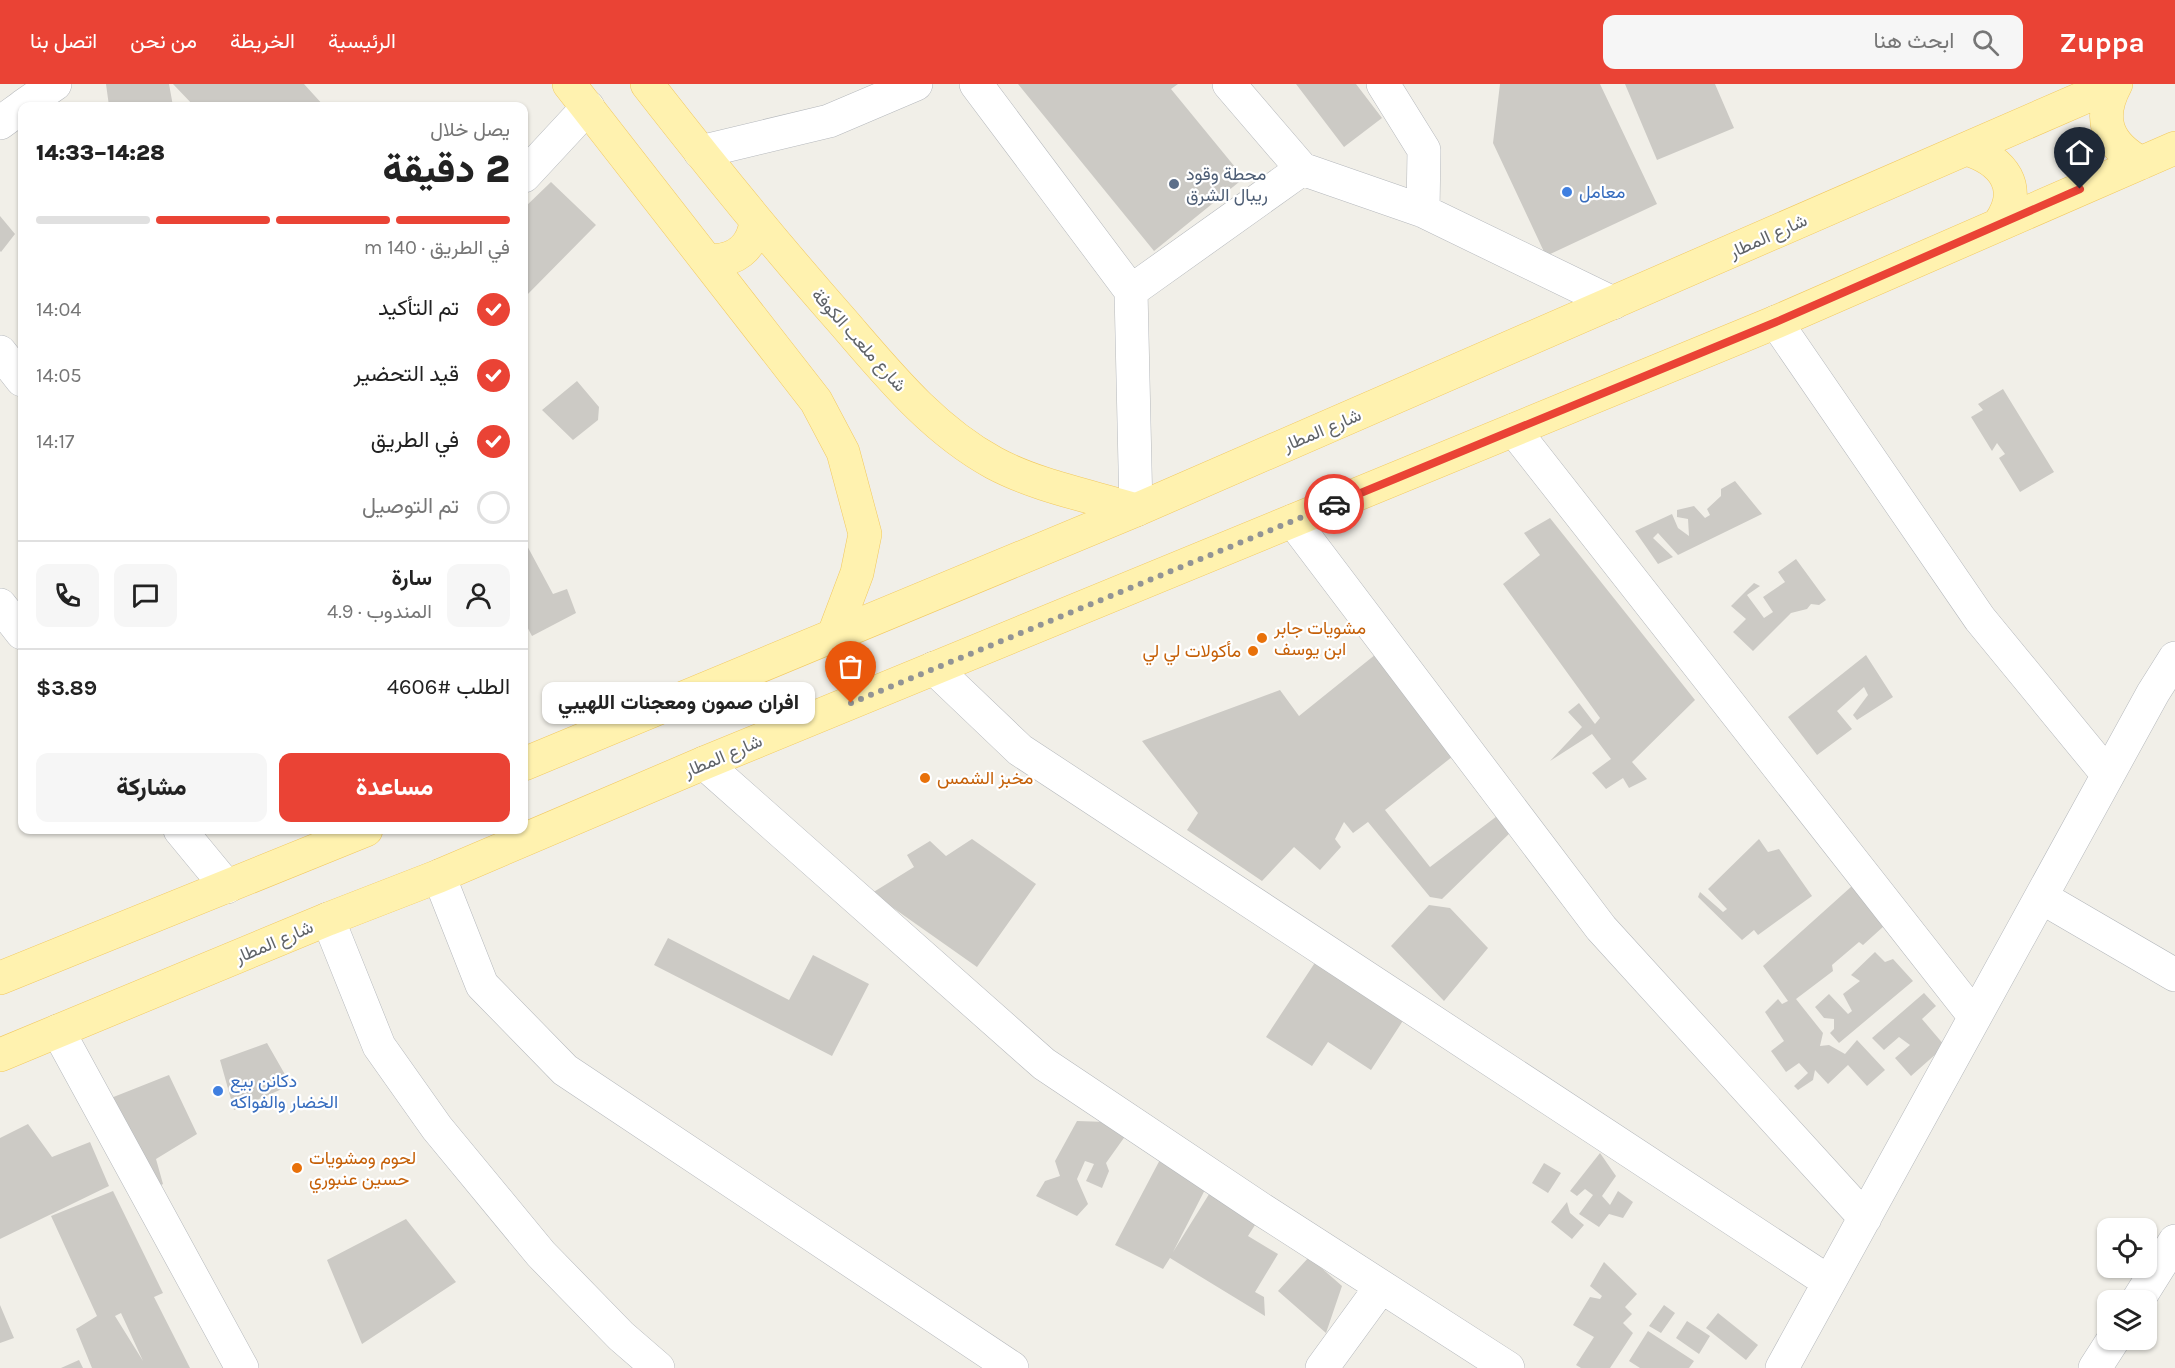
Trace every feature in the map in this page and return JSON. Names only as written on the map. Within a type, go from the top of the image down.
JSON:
[{"type":"main road","name":"شارع ملعب الكوفة","points":[[646,84],[756,221],[885,373],[949,434],[996,464],[1042,482],[1136,510]]},
{"type":"main road","name":"شارع المطار","points":[[528,762],[1136,510],[2116,84]]},
{"type":"main road","points":[[2116,84],[2108,98],[2107,126],[2113,140],[2122,151],[2165,158]]},
{"type":"main road","points":[[579,95],[816,401],[843,452],[866,534],[857,573],[834,634]]},
{"type":"main road","points":[[1966,149],[1992,160],[2009,183],[2011,199],[2007,213],[1999,224]]},
{"type":"main road","name":"شارع المطار","points":[[0,1055],[328,919],[439,876],[704,763],[1776,322],[1999,224],[2165,158]]},
{"type":"main road","points":[[707,260],[719,261],[741,253],[755,232],[756,221]]},
{"type":"main road","points":[[0,978],[356,834]]},
{"type":"street","points":[[700,152],[829,121],[916,84]]},
{"type":"street","points":[[976,84],[1131,291],[1136,510]]},
{"type":"street","points":[[1229,84],[1302,169],[1423,211],[1613,303]]},
{"type":"street","points":[[1383,84],[1424,150],[1423,211]]},
{"type":"street","points":[[528,170],[579,95]]},
{"type":"street","points":[[0,123],[18,112]]},
{"type":"street","points":[[1131,291],[1302,169]]},
{"type":"street","points":[[1776,322],[1980,619],[2108,775]]},
{"type":"street","points":[[0,352],[18,375]]},
{"type":"street","points":[[1515,430],[1975,1017]]},
{"type":"street","points":[[1293,521],[1601,928],[1865,1218]]},
{"type":"street","points":[[0,605],[18,628]]},
{"type":"street","points":[[1782,1368],[2108,775],[2175,658]]},
{"type":"street","points":[[934,668],[1020,750],[1829,1282]]},
{"type":"street","points":[[704,763],[1044,1064],[1381,1287],[1508,1368]]},
{"type":"street","points":[[183,834],[227,887]]},
{"type":"street","points":[[439,876],[482,985],[565,1070],[1012,1368]]},
{"type":"street","points":[[2041,897],[2175,975]]},
{"type":"street","points":[[328,919],[379,1046],[437,1128],[541,1254],[621,1336],[658,1368]]},
{"type":"street","points":[[58,1031],[242,1368]]},
{"type":"street","points":[[2144,1290],[2175,1241]]},
{"type":"street","points":[[1322,1368],[1381,1287]]},
{"type":"street","points":[[2095,1368],[2107,1350]]},
{"type":"building","points":[[106,84],[169,84],[172,102],[108,102]]},
{"type":"building","points":[[173,84],[304,84],[320,102],[190,102]]},
{"type":"building","points":[[1018,84],[1178,84],[1171,89],[1244,178],[1154,251]]},
{"type":"building","points":[[1296,84],[1356,84],[1382,118],[1344,147]]},
{"type":"building","points":[[1500,84],[1600,84],[1657,204],[1546,256],[1493,143]]},
{"type":"building","points":[[1625,84],[1715,84],[1734,128],[1657,160]]},
{"type":"building","points":[[551,182],[596,225],[528,294],[528,204]]},
{"type":"building","points":[[0,216],[15,234],[1,252],[0,251]]},
{"type":"building","points":[[577,381],[599,407],[598,420],[573,440],[542,410]]},
{"type":"building","points":[[2003,389],[2054,472],[2020,492],[1999,458],[2005,454],[1997,443],[1992,451],[1971,417],[1983,410],[1978,404]]},
{"type":"building","points":[[1735,481],[1762,514],[1678,555],[1658,533],[1653,538],[1673,557],[1658,564],[1635,531],[1672,514],[1678,528],[1689,536],[1688,519],[1677,517],[1677,510],[1694,506],[1705,518],[1710,515],[1707,509],[1721,496],[1721,489]]},
{"type":"building","points":[[1550,518],[1695,700],[1632,762],[1647,779],[1629,788],[1623,778],[1606,789],[1592,773],[1611,759],[1592,734],[1550,761],[1582,727],[1568,712],[1579,703],[1595,724],[1600,718],[1503,584],[1540,555],[1524,533]]},
{"type":"building","points":[[528,547],[553,594],[567,589],[576,613],[532,636],[528,628]]},
{"type":"building","points":[[1796,559],[1826,600],[1819,605],[1811,604],[1807,609],[1791,613],[1753,651],[1733,632],[1746,619],[1731,606],[1754,583],[1760,586],[1747,595],[1764,618],[1773,612],[1763,597],[1785,582],[1778,572]]},
{"type":"building","points":[[1386,646],[1462,749],[1385,810],[1430,867],[1501,813],[1513,830],[1442,899],[1430,897],[1368,822],[1353,833],[1344,822],[1335,839],[1341,847],[1320,870],[1294,847],[1262,881],[1187,830],[1198,813],[1142,741],[1280,690],[1299,716]]},
{"type":"building","points":[[1866,655],[1893,697],[1857,720],[1853,715],[1868,695],[1864,687],[1837,711],[1852,729],[1817,755],[1788,717]]},
{"type":"building","points":[[972,839],[1036,884],[977,967],[872,893],[914,867],[907,855],[930,841],[946,856]]},
{"type":"building","points":[[1759,839],[1768,852],[1779,849],[1812,896],[1758,935],[1754,930],[1742,940],[1698,897],[1700,892],[1723,912],[1727,909],[1708,889]]},
{"type":"building","points":[[1852,886],[1884,926],[1863,945],[1859,942],[1832,965],[1833,971],[1796,999],[1823,1033],[1820,1046],[1829,1045],[1845,1054],[1857,1040],[1885,1070],[1867,1086],[1848,1065],[1828,1084],[1815,1070],[1813,1080],[1798,1090],[1794,1086],[1808,1073],[1799,1063],[1786,1072],[1771,1051],[1784,1041],[1765,1012],[1778,999],[1782,1004],[1788,1001],[1763,966]]},
{"type":"building","points":[[1429,905],[1450,908],[1488,948],[1444,1001],[1391,946]]},
{"type":"building","points":[[668,938],[789,1000],[813,955],[869,984],[832,1056],[654,965]]},
{"type":"building","points":[[1875,952],[1885,962],[1893,959],[1913,981],[1839,1043],[1830,1033],[1834,1029],[1834,1019],[1824,1018],[1815,1007],[1829,994],[1848,1014],[1852,1011],[1843,994],[1860,981],[1851,975]]},
{"type":"building","points":[[1318,958],[1406,1016],[1371,1070],[1328,1042],[1312,1066],[1266,1037]]},
{"type":"building","points":[[1924,993],[1936,1006],[1922,1019],[1945,1046],[1911,1076],[1895,1058],[1910,1045],[1899,1037],[1884,1050],[1872,1038]]},
{"type":"building","points":[[267,1043],[291,1085],[234,1110],[220,1060]]},
{"type":"building","points":[[169,1075],[197,1134],[156,1159],[163,1184],[149,1192],[111,1098]]},
{"type":"building","points":[[1077,1121],[1107,1122],[1126,1135],[1106,1163],[1109,1171],[1102,1188],[1086,1181],[1094,1164],[1085,1161],[1077,1179],[1088,1204],[1077,1216],[1036,1196],[1045,1181],[1060,1176],[1055,1161]]},
{"type":"building","points":[[28,1124],[52,1157],[90,1142],[109,1186],[0,1239],[0,1138]]},
{"type":"building","points":[[1600,1153],[1616,1176],[1602,1196],[1610,1205],[1618,1191],[1633,1202],[1623,1218],[1609,1214],[1599,1227],[1579,1214],[1593,1195],[1585,1189],[1577,1196],[1570,1191]]},
{"type":"building","points":[[1163,1154],[1211,1178],[1173,1252],[1216,1183],[1264,1211],[1248,1236],[1278,1254],[1255,1292],[1264,1297],[1265,1316],[1170,1258],[1163,1269],[1115,1245]]},
{"type":"building","points":[[1544,1163],[1561,1173],[1548,1193],[1532,1183]]},
{"type":"building","points":[[113,1191],[163,1293],[154,1297],[190,1368],[92,1368],[76,1329],[97,1316],[51,1216]],"holes":[[[121,1313],[143,1361],[115,1316]]]},
{"type":"building","points":[[1567,1202],[1570,1213],[1584,1225],[1572,1239],[1551,1222]]},
{"type":"building","points":[[406,1219],[456,1282],[362,1344],[327,1260]]},
{"type":"building","points":[[1309,1257],[1342,1286],[1326,1333],[1278,1291]]},
{"type":"building","points":[[1604,1262],[1637,1294],[1625,1307],[1632,1314],[1623,1323],[1633,1333],[1610,1368],[1581,1368],[1576,1365],[1594,1337],[1573,1325],[1590,1297],[1600,1299],[1602,1296],[1590,1286]]},
{"type":"building","points":[[0,1305],[14,1338],[0,1343]]},
{"type":"building","points":[[1664,1305],[1675,1313],[1661,1333],[1649,1326]]},
{"type":"building","points":[[1718,1313],[1758,1345],[1746,1360],[1706,1328]]},
{"type":"building","points":[[1687,1321],[1710,1336],[1699,1354],[1676,1338]]},
{"type":"building","points":[[1648,1331],[1694,1361],[1689,1368],[1640,1368],[1629,1361]]},
{"type":"building","points":[[79,1360],[83,1368],[61,1368]]},
{"type":"way so far","points":[[851,703],[1334,504]]},
{"type":"place","name":"محطة وقود ريبال الشرق","points":[[1174,184]]},
{"type":"place","name":"معامل","points":[[1567,192]]},
{"type":"place","name":"مشويات جابر ابن يوسف","points":[[1262,638]]},
{"type":"place","name":"مأكولات لي لي","points":[[1253,651]]},
{"type":"place","name":"افران صمون ومعجنات اللهيبي","points":[[851,703]]},
{"type":"place","name":"مخبز الشمس","points":[[925,778]]},
{"type":"place","name":"دكانن بيع الخضار والفواكه","points":[[218,1091]]},
{"type":"place","name":"لحوم ومشويات حسين عنبوري","points":[[297,1168]]},
{"type":"route","points":[[1334,504],[1776,322],[2080,189]]}]
